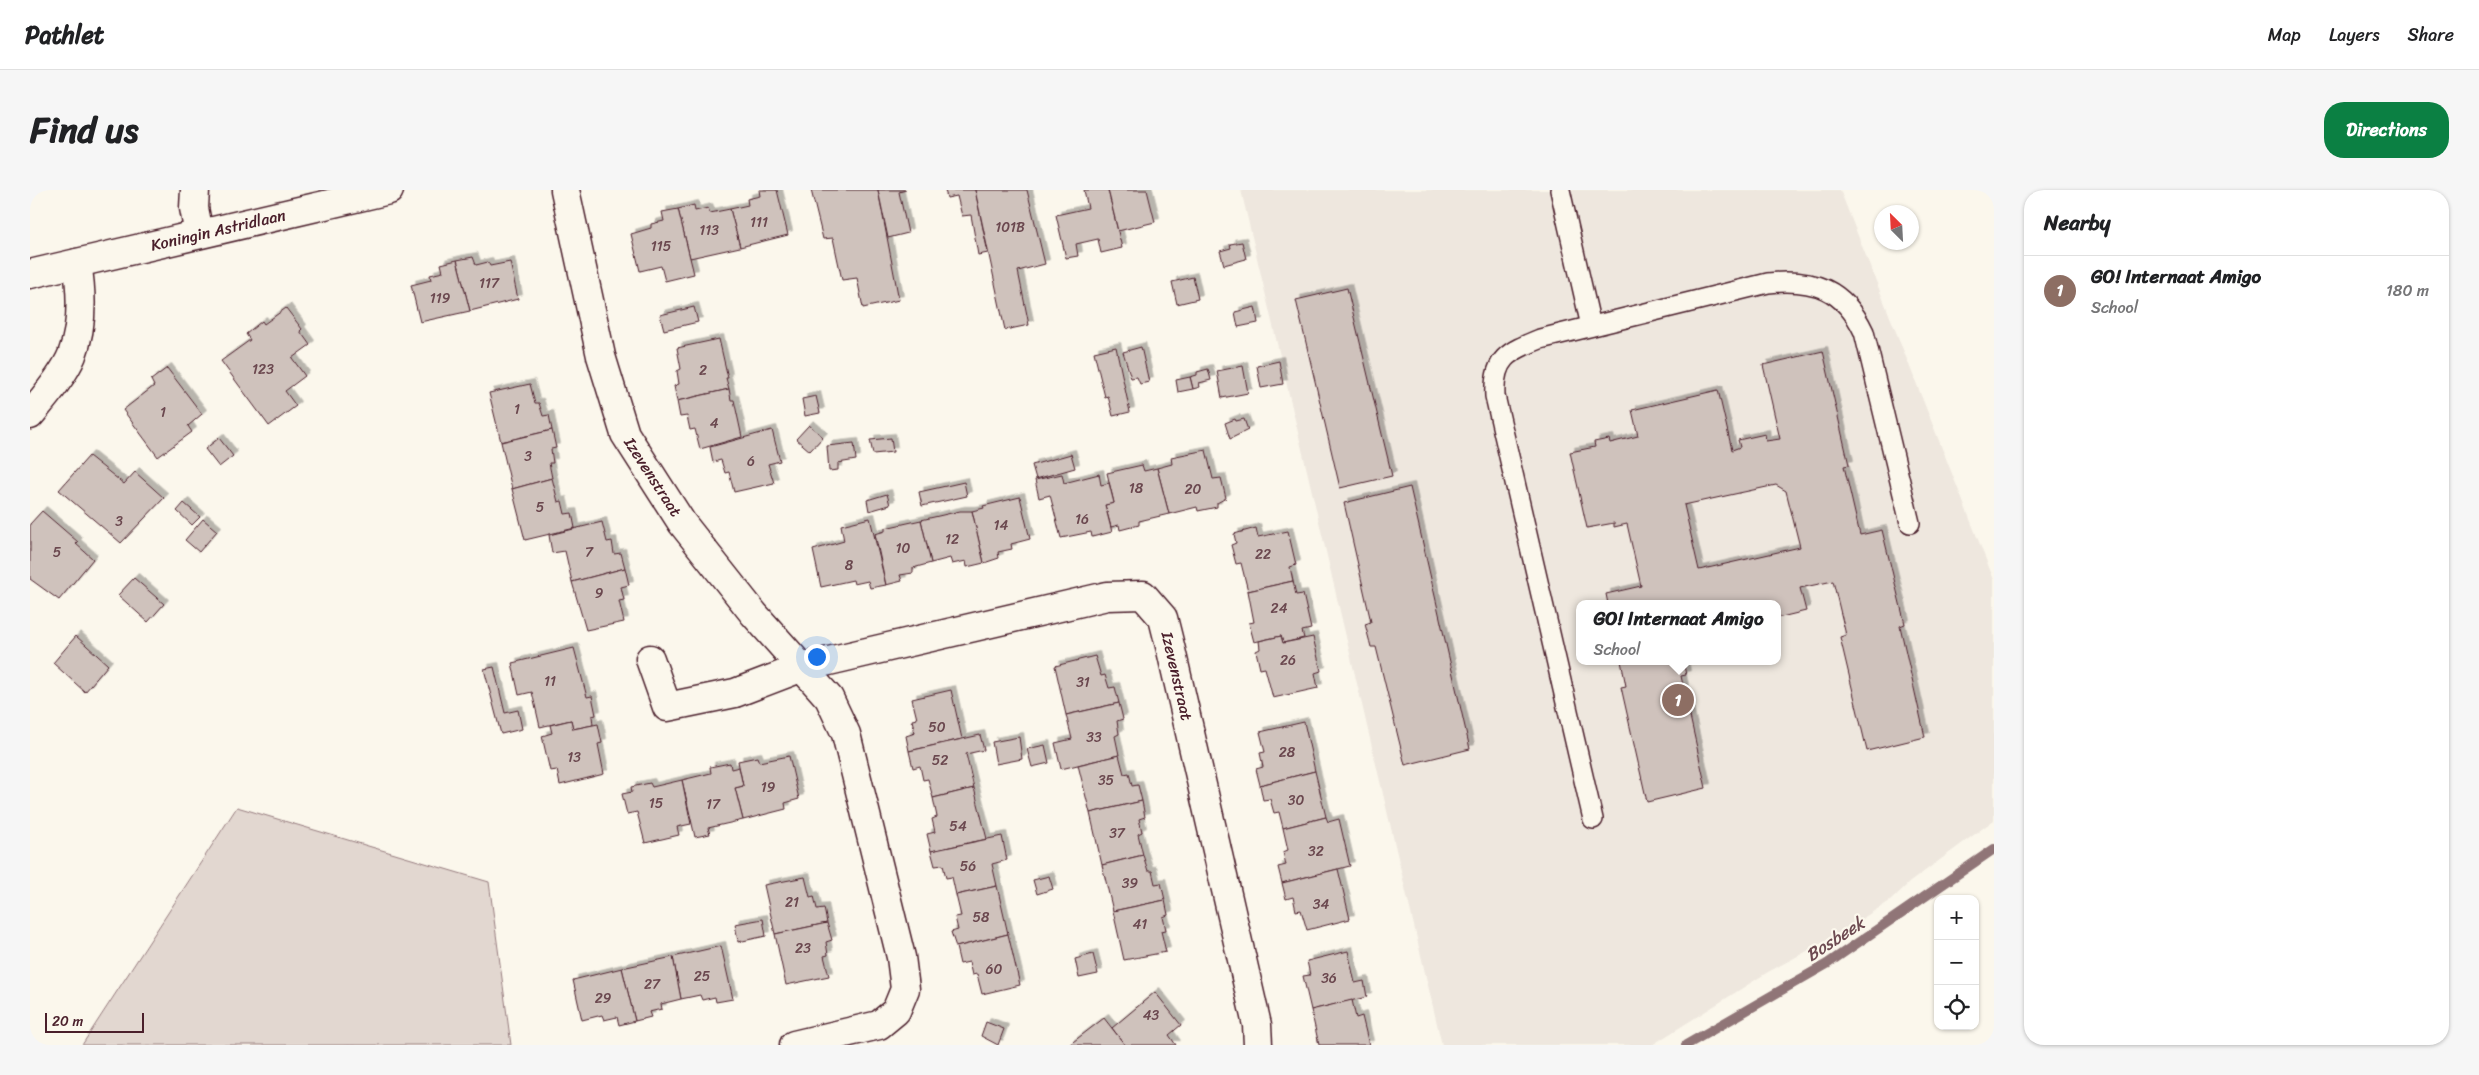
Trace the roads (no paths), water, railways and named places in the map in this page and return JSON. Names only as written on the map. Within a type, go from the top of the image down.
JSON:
[{"type":"street","points":[[195,190],[194,208],[199,234]]},
{"type":"street","name":"Koningin Astridlaan","points":[[30,274],[389,190]]},
{"type":"street","name":"Izevenstraat","points":[[564,190],[601,356],[625,434],[682,523],[754,614],[829,698],[846,734],[901,957],[905,989],[896,1011],[879,1024],[794,1045]]},
{"type":"street","points":[[30,415],[71,356],[80,321],[81,289],[77,263]]},
{"type":"street","name":"Izevenstraat","points":[[650,659],[667,707],[735,692],[803,667],[1107,596],[1143,595],[1163,618],[1257,1025],[1258,1045]]},
{"type":"lane","points":[[1560,190],[1591,326]]},
{"type":"lane","points":[[1593,820],[1495,396],[1494,379],[1498,365],[1506,355],[1540,339],[1768,283],[1791,280],[1824,288],[1850,308],[1864,332],[1910,523]]},
{"type":"waterway","name":"Bosbeek","points":[[1686,1045],[1827,964],[1994,849]]},
{"type":"place","name":"GO! Internaat Amigo","points":[[1678,700]]}]
